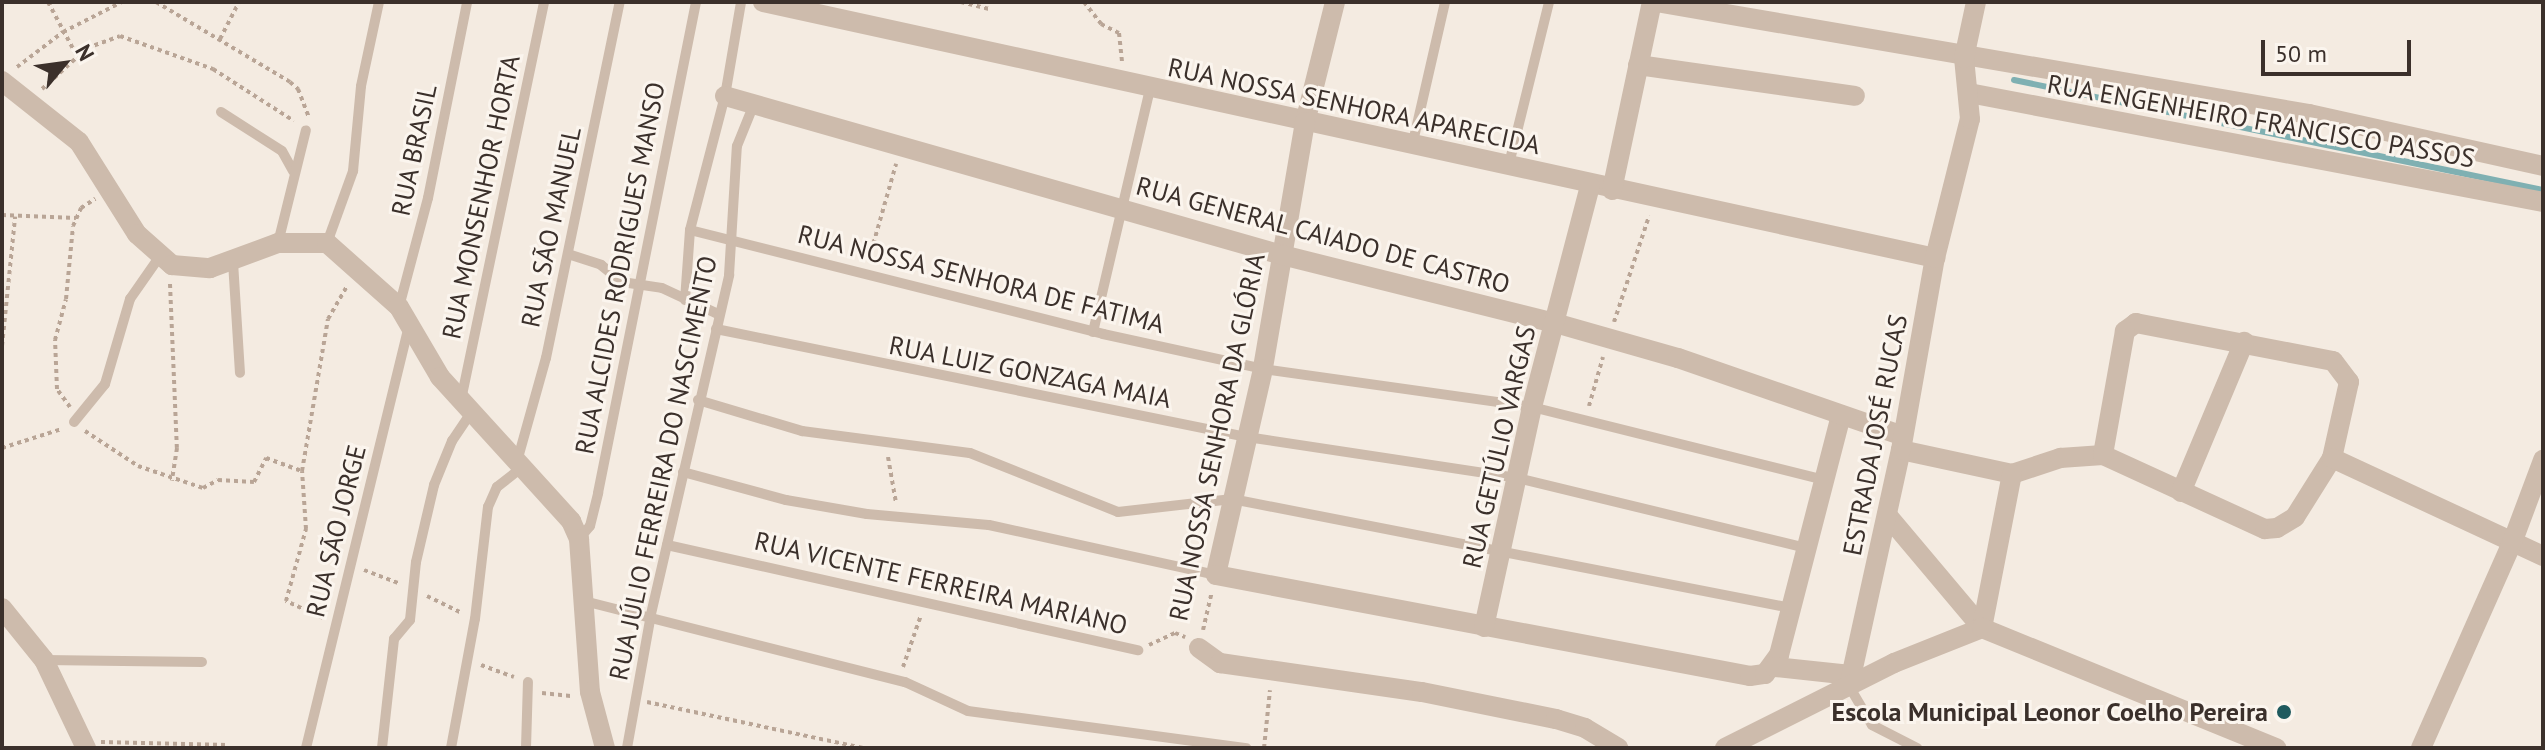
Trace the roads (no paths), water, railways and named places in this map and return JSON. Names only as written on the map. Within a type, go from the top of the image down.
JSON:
[{"type":"street","name":"RUA NOSSA SENHORA DA GLÓRIA","points":[[1216,575],[1263,369],[1305,122],[1335,2]]},
{"type":"street","points":[[1612,190],[1654,2]]},
{"type":"street","name":"RUA ENGENHEIRO FRANCISCO PASSOS","points":[[1654,2],[1964,58],[2309,114],[2543,166]]},
{"type":"street","points":[[1964,58],[1976,2]]},
{"type":"street","name":"RUA NOSSA SENHORA APARECIDA","points":[[773,3],[1121,83],[1413,142],[1590,186],[1935,258]]},
{"type":"street","name":"ESTRADA JOSÉ RUCAS","points":[[1850,680],[1902,443],[1935,258],[1970,119],[1964,58]]},
{"type":"street","points":[[1638,65],[1855,96]]},
{"type":"street","points":[[8,75],[29,101],[79,142],[137,234],[166,260],[210,268],[278,243],[327,243],[358,267],[404,316],[466,407],[558,500],[579,539],[592,698],[605,748]]},
{"type":"street","name":"RUA ENGENHEIRO FRANCISCO PASSOS","points":[[1969,93],[2543,202]]},
{"type":"street","name":"RUA GENERAL CAIADO DE CASTRO","points":[[725,96],[1282,255],[1608,338],[1841,415],[1902,443],[2012,474]]},
{"type":"street","name":"RUA GETÚLIO VARGAS","points":[[1484,627],[1532,407],[1590,186]]},
{"type":"street","points":[[1982,628],[2012,474],[2060,458],[2103,455],[2265,529],[2277,528],[2295,517],[2332,458],[2349,382],[2343,369],[2333,361],[2136,323],[2128,327],[2103,455]]},
{"type":"street","points":[[2181,492],[2244,342]]},
{"type":"street","points":[[1777,661],[1841,415]]},
{"type":"street","points":[[2332,458],[2543,556]]},
{"type":"street","points":[[2421,748],[2512,543],[2543,460]]},
{"type":"street","points":[[1887,515],[1982,628],[2276,748]]},
{"type":"street","points":[[1216,575],[1750,676],[1777,661],[1850,680]]},
{"type":"street","points":[[2,608],[44,660],[84,745]]},
{"type":"street","points":[[1725,748],[1850,680],[1982,628]]},
{"type":"street","points":[[1199,648],[1220,663],[1272,667],[1556,719],[1585,728],[1618,748]]},
{"type":"lane","points":[[327,243],[353,171],[361,86],[379,2]]},
{"type":"lane","name":"RUA BRASIL","points":[[404,316],[467,2]]},
{"type":"lane","name":"RUA MONSENHOR HORTA","points":[[466,407],[544,2]]},
{"type":"lane","name":"RUA SÃO MANUEL","points":[[521,462],[620,2]]},
{"type":"lane","name":"RUA ALCIDES RODRIGUES MANSO","points":[[579,539],[590,526],[598,493],[637,281],[696,2]]},
{"type":"lane","points":[[685,300],[690,230],[725,96],[741,2]]},
{"type":"lane","points":[[1413,142],[1445,2]]},
{"type":"lane","points":[[1509,164],[1549,2]]},
{"type":"lane","points":[[1093,332],[1150,89]]},
{"type":"lane","name":"RUA JÚLIO FERREIRA DO NASCIMENTO","points":[[627,748],[651,614],[716,329],[733,240],[737,146],[754,104]]},
{"type":"lane","points":[[221,112],[282,151],[293,171]]},
{"type":"lane","points":[[278,243],[293,171],[306,130]]},
{"type":"lane","name":"RUA NOSSA SENHORA DE FATIMA","points":[[690,230],[1093,332],[1263,369],[1532,407],[1825,480]]},
{"type":"lane","points":[[568,254],[601,265],[622,282],[637,281],[718,314]]},
{"type":"lane","points":[[78,418],[105,384],[130,299],[166,260]]},
{"type":"lane","points":[[233,262],[240,373]]},
{"type":"lane","name":"RUA SÃO JORGE","points":[[306,748],[404,316]]},
{"type":"lane","name":"RUA LUIZ GONZAGA MAIA","points":[[716,329],[1247,437],[1517,478],[1807,548]]},
{"type":"lane","points":[[698,400],[802,431],[998,461],[1118,512],[1232,499],[1791,608]]},
{"type":"lane","points":[[382,748],[394,639],[410,620],[416,562],[434,485],[466,407]]},
{"type":"lane","points":[[451,748],[467,660],[488,507],[497,487],[521,462]]},
{"type":"lane","points":[[683,472],[786,500],[899,517],[989,525],[1216,575]]},
{"type":"lane","name":"RUA VICENTE FERREIRA MARIANO","points":[[667,545],[923,605],[1138,650]]},
{"type":"lane","points":[[584,601],[651,614],[898,680],[968,711],[1247,748]]},
{"type":"lane","points":[[44,660],[202,662]]},
{"type":"lane","points":[[1850,680],[1872,725],[1917,748]]},
{"type":"lane","points":[[526,748],[528,687]]},
{"type":"waterway","points":[[2014,80],[2543,190]]},
{"type":"place","name":"Escola Municipal Leonor Coelho Pereira","points":[[2284,712]]}]
